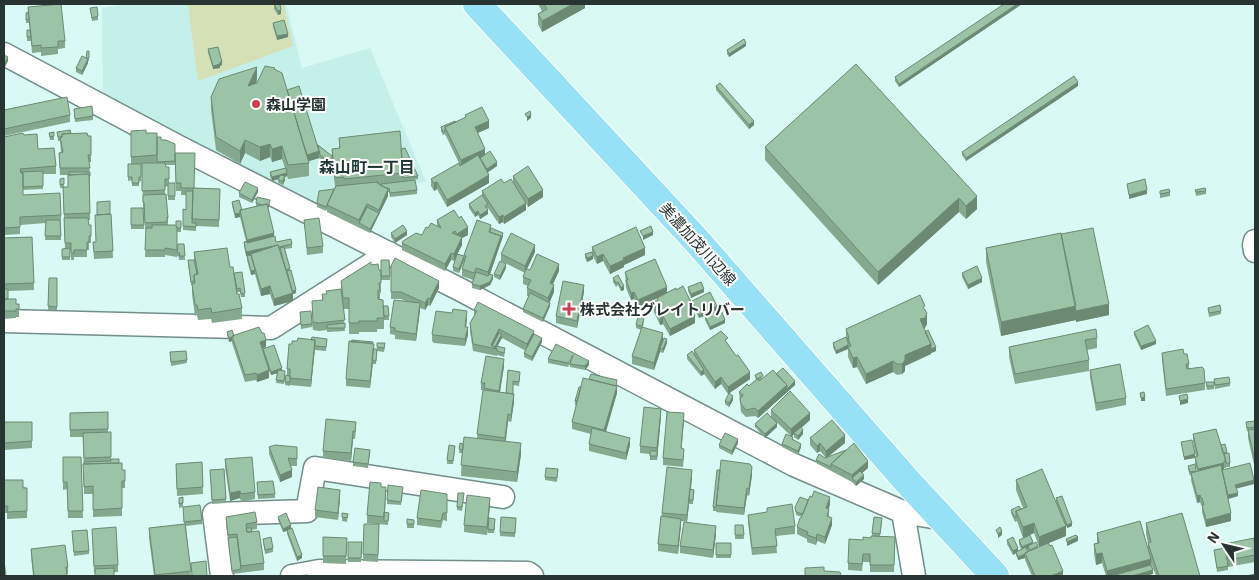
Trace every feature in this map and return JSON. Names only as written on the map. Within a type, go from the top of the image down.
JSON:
[{"type":"main road","name":"美濃加茂川辺線","points":[[477,4],[696,240],[907,481],[996,576]]},
{"type":"street","points":[[4,54],[179,147],[389,253],[794,465],[903,512],[944,519]]},
{"type":"street","points":[[1255,241],[1255,251]]},
{"type":"street","points":[[4,321],[271,328],[389,253]]},
{"type":"street","points":[[222,576],[214,514],[307,511],[315,468],[502,497]]},
{"type":"street","points":[[903,512],[914,576]]},
{"type":"street","points":[[292,576],[319,571],[528,574],[532,576]]},
{"type":"shaded area","name":"森山学園","points":[[127,4],[286,4],[302,68],[370,48],[426,182],[318,193],[315,208],[103,97],[102,8]]},
{"type":"shaded area","points":[[188,4],[284,4],[293,46],[198,81]]},
{"type":"building","points":[[61,4],[65,41],[58,41],[58,47],[41,48],[41,45],[32,46],[28,7]]},
{"type":"building","points":[[274,4],[280,4],[281,10],[278,11]]},
{"type":"building","points":[[544,4],[573,4],[542,21],[538,14],[547,9]]},
{"type":"building","points":[[1004,4],[1017,4],[899,84],[895,77]]},
{"type":"building","points":[[97,7],[98,16],[92,18],[90,8]]},
{"type":"building","points":[[28,12],[29,19],[26,20],[26,13]]},
{"type":"building","points":[[284,20],[288,34],[277,36],[273,23]]},
{"type":"building","points":[[27,30],[30,30],[31,37],[27,37]]},
{"type":"building","points":[[744,39],[746,43],[729,54],[727,50]]},
{"type":"building","points":[[218,47],[222,62],[213,66],[208,49]]},
{"type":"building","points":[[87,51],[89,51],[89,58],[86,58]]},
{"type":"building","points":[[4,55],[8,57],[4,65]]},
{"type":"building","points":[[82,56],[88,59],[82,71],[76,68]]},
{"type":"building","points":[[856,64],[977,196],[966,206],[959,198],[878,272],[765,147]]},
{"type":"building","points":[[265,66],[275,68],[282,73],[309,163],[288,165],[282,146],[272,149],[270,144],[260,147],[245,140],[240,151],[216,137],[211,97],[219,79],[257,67],[248,86],[257,83]]},
{"type":"building","points":[[1074,76],[1078,82],[966,158],[962,152]]},
{"type":"building","points":[[720,83],[754,121],[749,125],[716,86]]},
{"type":"building","points":[[299,86],[319,151],[307,155],[287,90]]},
{"type":"building","points":[[67,97],[70,115],[4,129],[4,110]]},
{"type":"building","points":[[92,106],[93,116],[75,119],[74,109]]},
{"type":"building","points":[[482,107],[489,121],[475,127],[485,149],[461,160],[445,127]]},
{"type":"building","points":[[530,111],[531,115],[527,117],[525,114]]},
{"type":"building","points":[[455,121],[445,127],[443,132],[441,127]]},
{"type":"building","points":[[70,130],[71,133],[62,134],[62,137],[58,137],[57,132]]},
{"type":"building","points":[[146,130],[146,133],[157,133],[157,155],[131,157],[131,131]]},
{"type":"building","points":[[400,131],[403,173],[344,179],[344,177],[335,178],[332,149],[340,148],[339,138]]},
{"type":"building","points":[[54,132],[54,136],[50,137],[49,133]]},
{"type":"building","points":[[23,133],[24,135],[37,134],[38,149],[54,148],[56,166],[20,169],[21,173],[23,173],[23,195],[60,193],[61,215],[20,217],[20,227],[4,228],[4,137]]},
{"type":"building","points":[[87,133],[88,136],[91,136],[91,155],[88,155],[90,168],[60,168],[59,153],[63,152],[60,137],[62,137],[62,134]]},
{"type":"building","points":[[157,137],[175,144],[175,161],[157,162]]},
{"type":"building","points":[[318,145],[332,156],[333,165],[320,155]]},
{"type":"building","points":[[405,148],[418,176],[403,178],[401,149]]},
{"type":"building","points":[[490,151],[497,162],[487,169],[480,158]]},
{"type":"building","points":[[175,153],[195,153],[194,188],[181,188],[181,183],[176,183]]},
{"type":"building","points":[[478,155],[489,175],[447,200],[437,182],[434,183],[431,179],[459,163],[460,166]]},
{"type":"building","points":[[142,163],[165,163],[166,167],[169,167],[169,179],[165,179],[165,190],[142,191]]},
{"type":"building","points":[[128,164],[141,164],[139,183],[132,183],[132,177],[128,177]]},
{"type":"building","points":[[528,166],[543,190],[528,199],[513,176]]},
{"type":"building","points":[[286,168],[287,173],[272,177],[270,172]]},
{"type":"building","points":[[43,171],[43,186],[23,187],[23,173],[21,172]]},
{"type":"building","points":[[69,172],[90,172],[90,176],[89,174],[69,175]]},
{"type":"building","points":[[89,174],[90,213],[64,214],[63,187],[68,187],[68,175]]},
{"type":"building","points":[[280,175],[285,176],[283,181],[278,180]]},
{"type":"building","points":[[64,178],[64,184],[60,185],[60,179]]},
{"type":"building","points":[[501,179],[504,183],[511,179],[526,203],[504,217],[503,215],[499,217],[482,191]]},
{"type":"building","points":[[1145,179],[1147,190],[1129,195],[1127,184]]},
{"type":"building","points":[[415,180],[417,190],[390,193],[389,188],[381,186],[381,184]]},
{"type":"building","points":[[245,182],[258,188],[252,200],[239,193]]},
{"type":"building","points":[[378,182],[388,189],[379,210],[367,204],[359,220],[327,205],[336,186]]},
{"type":"building","points":[[168,183],[175,183],[175,196],[168,196]]},
{"type":"building","points":[[193,188],[220,189],[219,220],[192,219]]},
{"type":"building","points":[[1205,188],[1206,191],[1196,192],[1195,190]]},
{"type":"building","points":[[334,189],[326,207],[317,203],[319,191]]},
{"type":"building","points":[[1169,189],[1170,192],[1160,194],[1160,191]]},
{"type":"building","points":[[186,191],[193,191],[192,223],[196,223],[196,227],[183,226],[183,209],[186,210]]},
{"type":"building","points":[[166,194],[167,222],[145,223],[143,195]]},
{"type":"building","points":[[482,195],[488,204],[485,206],[488,210],[480,215],[478,211],[475,213],[469,204]]},
{"type":"building","points":[[257,197],[270,200],[268,207],[267,204],[256,203]]},
{"type":"building","points":[[239,200],[242,210],[240,210],[240,213],[235,214],[232,202]]},
{"type":"building","points":[[110,201],[110,214],[97,215],[97,202]]},
{"type":"building","points":[[267,204],[274,233],[247,240],[240,210]]},
{"type":"building","points":[[367,207],[379,213],[370,229],[359,223]]},
{"type":"building","points":[[131,208],[143,208],[144,225],[131,225]]},
{"type":"building","points":[[454,210],[459,218],[461,216],[468,227],[457,234],[455,231],[452,233],[462,237],[454,254],[451,253],[445,264],[402,243],[416,233],[422,235],[426,227],[428,228],[431,223],[441,228],[437,220]]},
{"type":"building","points":[[111,214],[113,251],[94,252],[93,242],[96,242],[95,215]]},
{"type":"building","points":[[64,218],[88,218],[89,225],[91,225],[91,236],[89,236],[89,242],[87,242],[87,250],[74,250],[74,253],[71,253],[71,243],[65,243]]},
{"type":"building","points":[[319,218],[323,246],[307,248],[304,220]]},
{"type":"building","points":[[46,220],[60,220],[61,236],[45,236]]},
{"type":"building","points":[[477,220],[491,225],[489,232],[501,236],[488,272],[476,268],[474,273],[462,269],[466,256],[464,255]]},
{"type":"building","points":[[176,221],[181,221],[181,228],[177,228]]},
{"type":"building","points":[[152,225],[175,225],[177,227],[177,250],[165,248],[165,250],[145,250],[146,228],[152,228]]},
{"type":"building","points":[[403,225],[407,231],[395,239],[391,233]]},
{"type":"building","points":[[651,226],[653,232],[643,236],[640,231]]},
{"type":"building","points":[[636,227],[645,248],[610,266],[603,254],[597,257],[592,247]]},
{"type":"building","points":[[491,228],[503,233],[501,239],[501,236],[490,232]]},
{"type":"building","points":[[1093,228],[1109,304],[1076,311],[1061,234]]},
{"type":"building","points":[[511,233],[535,245],[525,266],[501,254]]},
{"type":"building","points":[[1061,233],[1076,306],[1001,322],[986,248]]},
{"type":"building","points":[[275,236],[276,242],[291,239],[292,244],[246,252],[244,242],[247,241],[247,243]]},
{"type":"building","points":[[32,237],[34,283],[4,284],[4,238]]},
{"type":"building","points":[[178,244],[184,244],[185,256],[179,256],[180,253],[177,253]]},
{"type":"building","points":[[278,245],[293,293],[274,299],[270,286],[261,289],[251,254]]},
{"type":"building","points":[[284,247],[290,268],[286,270],[280,248]]},
{"type":"building","points":[[70,248],[70,257],[62,257],[62,249]]},
{"type":"building","points":[[227,248],[230,267],[233,267],[237,294],[239,294],[242,308],[212,313],[211,308],[198,310],[197,305],[195,305],[192,284],[195,283],[194,275],[198,274],[194,252]]},
{"type":"building","points":[[592,252],[593,256],[587,258],[585,254]]},
{"type":"building","points":[[457,254],[464,256],[459,269],[453,267]]},
{"type":"building","points":[[537,254],[559,264],[550,283],[554,285],[548,298],[527,288],[531,280],[523,277],[526,269],[530,270]]},
{"type":"building","points":[[251,255],[255,270],[251,271],[247,256]]},
{"type":"building","points":[[395,258],[439,281],[430,299],[428,298],[425,303],[401,292],[391,292],[391,266]]},
{"type":"building","points":[[655,259],[667,287],[638,300],[634,292],[631,293],[625,272]]},
{"type":"building","points":[[188,260],[194,260],[197,274],[194,275],[194,281],[191,282]]},
{"type":"building","points":[[381,260],[389,260],[390,276],[381,276]]},
{"type":"building","points":[[500,261],[506,264],[500,276],[494,274]]},
{"type":"building","points":[[371,262],[371,265],[378,264],[379,270],[381,270],[378,299],[383,300],[384,318],[377,318],[377,321],[349,323],[349,298],[343,298],[341,281]]},
{"type":"building","points":[[977,266],[982,278],[968,285],[962,273]]},
{"type":"building","points":[[291,270],[296,290],[292,291],[287,271]]},
{"type":"building","points":[[242,272],[245,293],[241,294],[240,288],[237,289],[234,273]]},
{"type":"building","points":[[476,272],[488,276],[489,274],[493,275],[490,282],[480,286],[472,284]]},
{"type":"building","points":[[618,275],[624,286],[621,288],[613,278]]},
{"type":"building","points":[[49,278],[57,278],[57,307],[48,306]]},
{"type":"building","points":[[563,281],[584,285],[577,321],[556,316]]},
{"type":"building","points":[[701,282],[704,289],[691,294],[688,287]]},
{"type":"building","points":[[683,286],[694,308],[692,310],[695,316],[670,329],[663,316],[660,318],[653,302],[658,300],[657,298]]},
{"type":"building","points":[[4,289],[8,289],[8,299],[4,299]]},
{"type":"building","points":[[341,289],[345,320],[313,322],[312,301],[323,300],[322,294],[327,294],[326,291]]},
{"type":"building","points":[[710,292],[717,306],[699,315],[692,301]]},
{"type":"building","points":[[530,293],[550,303],[543,318],[523,309]]},
{"type":"building","points":[[920,295],[925,306],[923,307],[927,313],[925,318],[920,319],[931,344],[905,355],[905,360],[902,364],[897,364],[893,361],[866,374],[857,357],[853,358],[848,347],[851,346],[846,329]]},
{"type":"building","points":[[4,299],[16,299],[19,309],[16,309],[16,311],[4,311]]},
{"type":"building","points":[[394,300],[420,303],[416,334],[395,331],[395,328],[390,327]]},
{"type":"building","points":[[478,302],[534,331],[527,344],[499,329],[491,345],[497,349],[473,344],[470,323],[477,311],[474,310]]},
{"type":"building","points":[[1220,305],[1221,311],[1209,313],[1208,308]]},
{"type":"building","points":[[383,306],[388,306],[389,316],[384,316]]},
{"type":"building","points":[[453,309],[467,311],[465,327],[468,327],[465,339],[432,334],[436,311],[452,313]]},
{"type":"building","points":[[721,310],[725,320],[710,327],[705,316]]},
{"type":"building","points":[[311,311],[312,324],[301,325],[300,312]]},
{"type":"building","points":[[638,316],[644,318],[642,326],[636,325]]},
{"type":"building","points":[[345,323],[345,328],[327,328],[327,325]]},
{"type":"building","points":[[1148,325],[1156,341],[1141,346],[1134,332]]},
{"type":"building","points":[[259,327],[262,333],[264,333],[266,340],[260,342],[269,370],[257,375],[256,373],[245,375],[232,336]]},
{"type":"building","points":[[642,327],[663,333],[654,363],[632,356]]},
{"type":"building","points":[[1096,329],[1097,338],[1085,340],[1089,360],[1015,374],[1009,347]]},
{"type":"building","points":[[232,330],[234,336],[229,338],[227,332]]},
{"type":"building","points":[[928,330],[936,347],[931,349],[931,344],[925,332]]},
{"type":"building","points":[[721,331],[728,338],[725,340],[736,356],[738,355],[750,372],[728,387],[721,377],[715,382],[694,350]]},
{"type":"building","points":[[499,333],[502,334],[495,347],[492,346]]},
{"type":"building","points":[[534,334],[542,338],[532,357],[524,353]]},
{"type":"building","points":[[312,337],[327,339],[326,347],[315,346],[315,340],[311,340]]},
{"type":"building","points":[[846,337],[848,345],[836,351],[833,343]]},
{"type":"building","points":[[298,338],[315,340],[311,380],[290,378],[290,369],[287,369],[289,344],[292,344],[292,341],[297,341]]},
{"type":"building","points":[[664,338],[667,339],[663,349],[660,348]]},
{"type":"building","points":[[352,340],[373,342],[373,343],[351,342]]},
{"type":"building","points":[[349,341],[374,344],[370,381],[346,379]]},
{"type":"building","points":[[377,343],[385,343],[384,348],[377,347]]},
{"type":"building","points":[[556,344],[589,361],[585,366],[570,364],[573,355],[568,363],[548,359]]},
{"type":"building","points":[[274,345],[282,368],[271,372],[263,349]]},
{"type":"building","points":[[496,346],[505,348],[504,353],[497,351]]},
{"type":"building","points":[[373,349],[377,349],[376,361],[372,360]]},
{"type":"building","points":[[1183,349],[1184,354],[1187,354],[1189,364],[1186,364],[1187,369],[1202,367],[1204,369],[1205,383],[1166,389],[1162,353]]},
{"type":"building","points":[[186,351],[187,360],[171,362],[170,352]]},
{"type":"building","points":[[692,351],[704,370],[701,372],[687,355]]},
{"type":"building","points":[[486,356],[504,359],[499,391],[484,388],[485,383],[481,383]]},
{"type":"building","points":[[1120,364],[1126,398],[1096,403],[1090,370]]},
{"type":"building","points":[[783,368],[795,381],[787,389],[787,385],[776,374]]},
{"type":"building","points":[[278,370],[285,371],[284,381],[276,380]]},
{"type":"building","points":[[508,370],[520,372],[519,382],[513,381],[513,394],[506,393]]},
{"type":"building","points":[[773,370],[787,385],[758,411],[755,408],[746,410],[741,404],[740,399],[743,395],[739,392],[747,384],[749,386],[757,379],[759,381]]},
{"type":"building","points":[[761,372],[763,376],[757,379],[755,375]]},
{"type":"building","points":[[591,374],[617,380],[616,386],[589,379]]},
{"type":"building","points":[[286,375],[290,376],[290,382],[285,382]]},
{"type":"building","points":[[1229,377],[1230,383],[1215,385],[1214,379]]},
{"type":"building","points":[[583,378],[617,386],[604,430],[572,422]]},
{"type":"building","points":[[1206,382],[1214,382],[1214,386],[1207,386]]},
{"type":"building","points":[[579,387],[581,387],[577,401],[575,401]]},
{"type":"building","points":[[483,390],[514,394],[511,415],[508,414],[505,438],[477,434]]},
{"type":"building","points":[[790,391],[810,413],[791,429],[771,410]]},
{"type":"building","points":[[1144,392],[1145,397],[1141,398],[1140,393]]},
{"type":"building","points":[[729,393],[733,396],[729,403],[725,401]]},
{"type":"building","points":[[1187,394],[1188,399],[1180,401],[1179,396]]},
{"type":"building","points":[[644,407],[661,409],[657,448],[640,446]]},
{"type":"building","points":[[108,412],[108,429],[70,430],[70,413]]},
{"type":"building","points":[[667,412],[684,413],[681,448],[684,449],[683,460],[663,458]]},
{"type":"building","points":[[767,413],[777,423],[765,434],[755,424]]},
{"type":"building","points":[[326,419],[356,422],[355,432],[353,431],[351,453],[323,451]]},
{"type":"building","points":[[832,420],[845,435],[826,451],[820,443],[817,446],[810,438]]},
{"type":"building","points":[[1255,421],[1255,427],[1247,428],[1246,422]]},
{"type":"building","points":[[4,422],[32,422],[32,441],[4,443]]},
{"type":"building","points":[[801,427],[803,430],[798,436],[794,433]]},
{"type":"building","points":[[592,428],[630,438],[626,453],[589,444]]},
{"type":"building","points":[[1216,429],[1226,461],[1198,469],[1195,457],[1198,456],[1193,434]]},
{"type":"building","points":[[1255,429],[1255,461],[1248,430]]},
{"type":"building","points":[[111,432],[111,457],[84,458],[83,433]]},
{"type":"building","points":[[725,433],[738,439],[732,451],[719,445]]},
{"type":"building","points":[[786,434],[801,444],[798,451],[782,444]]},
{"type":"building","points":[[464,437],[521,443],[517,472],[461,465]]},
{"type":"building","points":[[1192,440],[1195,454],[1184,457],[1181,442]]},
{"type":"building","points":[[460,443],[463,444],[463,450],[459,449]]},
{"type":"building","points":[[854,443],[868,461],[852,475],[831,464]]},
{"type":"building","points":[[1225,444],[1227,452],[1223,453],[1221,445]]},
{"type":"building","points":[[275,445],[297,447],[297,459],[288,458],[292,470],[280,475],[269,447]]},
{"type":"building","points":[[449,445],[455,446],[453,461],[447,460]]},
{"type":"building","points":[[355,448],[370,450],[368,464],[353,462]]},
{"type":"building","points":[[846,450],[831,464],[831,467],[816,460],[819,454],[825,458]]},
{"type":"building","points":[[650,451],[657,451],[657,456],[650,456]]},
{"type":"building","points":[[1229,453],[1230,463],[1226,463],[1224,454]]},
{"type":"building","points":[[63,457],[81,457],[83,511],[68,511],[67,482],[63,482]]},
{"type":"building","points":[[252,457],[255,492],[241,494],[240,491],[230,493],[225,459]]},
{"type":"building","points":[[111,459],[119,459],[119,463],[84,464],[84,462],[111,461]]},
{"type":"building","points":[[721,460],[750,464],[752,467],[744,508],[716,505]]},
{"type":"building","points":[[202,462],[203,487],[177,489],[176,464]]},
{"type":"building","points":[[122,463],[122,470],[125,470],[125,481],[122,481],[122,508],[93,510],[93,486],[84,487],[83,464]]},
{"type":"building","points":[[1250,463],[1254,480],[1235,485],[1238,493],[1228,495],[1222,470]]},
{"type":"building","points":[[1195,464],[1196,471],[1190,472],[1188,466]]},
{"type":"building","points":[[1221,465],[1231,513],[1206,520],[1202,498],[1200,495],[1197,496],[1191,473]]},
{"type":"building","points":[[667,467],[692,470],[687,515],[662,513]]},
{"type":"building","points":[[546,468],[558,469],[557,478],[545,477]]},
{"type":"building","points":[[224,469],[226,499],[212,500],[210,470]]},
{"type":"building","points":[[1042,469],[1066,526],[1039,537],[1034,523],[1023,527],[1016,511],[1027,507],[1016,480]]},
{"type":"building","points":[[717,470],[720,470],[716,507],[713,507]]},
{"type":"building","points":[[860,471],[864,475],[856,482],[852,478]]},
{"type":"building","points":[[4,480],[23,480],[23,488],[27,488],[27,511],[7,512],[8,506],[4,506]]},
{"type":"building","points":[[273,481],[275,494],[258,495],[257,482]]},
{"type":"building","points":[[370,482],[381,483],[381,487],[386,487],[384,517],[367,515]]},
{"type":"building","points":[[388,485],[403,487],[401,502],[387,500]]},
{"type":"building","points":[[318,487],[340,490],[338,513],[315,510]]},
{"type":"building","points":[[690,489],[694,490],[693,500],[689,500]]},
{"type":"building","points":[[421,490],[447,494],[447,513],[443,513],[441,521],[417,518]]},
{"type":"building","points":[[814,491],[830,497],[826,508],[829,509],[827,516],[832,518],[825,537],[817,534],[816,538],[807,535],[808,532],[797,527]]},
{"type":"building","points":[[458,493],[464,493],[462,507],[457,507]]},
{"type":"building","points":[[467,495],[490,498],[487,527],[464,525]]},
{"type":"building","points":[[1062,496],[1072,523],[1067,525],[1056,498]]},
{"type":"building","points":[[183,497],[183,503],[179,504],[179,498]]},
{"type":"building","points":[[800,497],[808,500],[803,514],[796,512],[795,507]]},
{"type":"building","points":[[792,504],[795,526],[775,529],[777,546],[752,548],[748,515],[767,512],[767,508]]},
{"type":"building","points":[[200,505],[202,520],[184,522],[183,507]]},
{"type":"building","points":[[1019,506],[1021,509],[1016,511],[1015,518],[1011,510]]},
{"type":"building","points":[[255,512],[257,522],[246,524],[247,532],[259,531],[264,563],[241,566],[237,534],[228,535],[226,517]]},
{"type":"building","points":[[384,512],[389,513],[388,521],[384,521]]},
{"type":"building","points":[[286,513],[291,525],[283,529],[278,517]]},
{"type":"building","points":[[342,513],[348,514],[347,518],[342,517]]},
{"type":"building","points":[[1182,513],[1200,576],[1159,576],[1148,543],[1151,542],[1146,523]]},
{"type":"building","points":[[661,516],[681,519],[678,546],[658,544]]},
{"type":"building","points":[[501,517],[516,518],[515,533],[500,532]]},
{"type":"building","points":[[874,517],[882,518],[880,534],[872,533]]},
{"type":"building","points":[[489,518],[495,519],[494,530],[488,529]]},
{"type":"building","points":[[407,519],[414,520],[414,524],[407,524]]},
{"type":"building","points":[[1140,521],[1151,559],[1107,571],[1102,553],[1096,554],[1094,544],[1099,543],[1097,533]]},
{"type":"building","points":[[684,522],[716,526],[713,550],[680,546]]},
{"type":"building","points":[[185,524],[191,571],[155,575],[149,528]]},
{"type":"building","points":[[364,524],[379,524],[378,555],[363,554]]},
{"type":"building","points":[[735,525],[743,525],[744,535],[735,535]]},
{"type":"building","points":[[116,527],[118,565],[94,566],[92,529]]},
{"type":"building","points":[[1000,527],[1002,531],[998,534],[996,530]]},
{"type":"building","points":[[246,528],[251,528],[252,532],[247,532]]},
{"type":"building","points":[[292,528],[302,555],[297,557],[287,530]]},
{"type":"building","points":[[87,530],[89,551],[74,552],[72,531]]},
{"type":"building","points":[[1030,535],[1033,542],[1022,547],[1019,540]]},
{"type":"building","points":[[1076,535],[1078,537],[1067,542],[1066,539]]},
{"type":"building","points":[[871,536],[895,537],[894,565],[870,565],[870,554],[863,554],[862,564],[848,563],[849,539],[863,540],[863,537],[871,538]]},
{"type":"building","points":[[237,537],[241,569],[232,571],[228,538]]},
{"type":"building","points":[[271,537],[273,548],[265,550],[263,539]]},
{"type":"building","points":[[323,537],[347,538],[346,556],[323,556]]},
{"type":"building","points":[[1013,537],[1018,548],[1013,551],[1007,540]]},
{"type":"building","points":[[1254,538],[1255,555],[1228,560],[1225,544]]},
{"type":"building","points":[[348,542],[362,542],[361,558],[348,558]]},
{"type":"building","points":[[1036,542],[1038,546],[1030,550],[1028,546]]},
{"type":"building","points":[[716,543],[731,543],[731,555],[716,555]]},
{"type":"building","points":[[1048,543],[1050,546],[1052,545],[1063,571],[1051,576],[1035,576],[1025,553]]},
{"type":"building","points":[[65,545],[68,567],[66,567],[67,576],[34,576],[31,549]]},
{"type":"building","points":[[1026,547],[1028,552],[1018,557],[1016,552]]},
{"type":"building","points":[[1225,548],[1228,566],[1217,568],[1214,550]]},
{"type":"building","points":[[206,561],[207,576],[192,576],[191,563]]},
{"type":"building","points":[[1151,565],[1153,570],[1132,576],[1111,576]]},
{"type":"building","points":[[824,567],[824,571],[840,572],[841,576],[805,576],[805,568]]},
{"type":"building","points":[[114,568],[114,576],[95,576],[95,569]]},
{"type":"place","name":"森山学園","points":[[256,104]]},
{"type":"place","name":"株式会社グレイトリバー","points":[[569,309]]},
{"type":"district","name":"森山町一丁目","points":[[367,167]]}]
